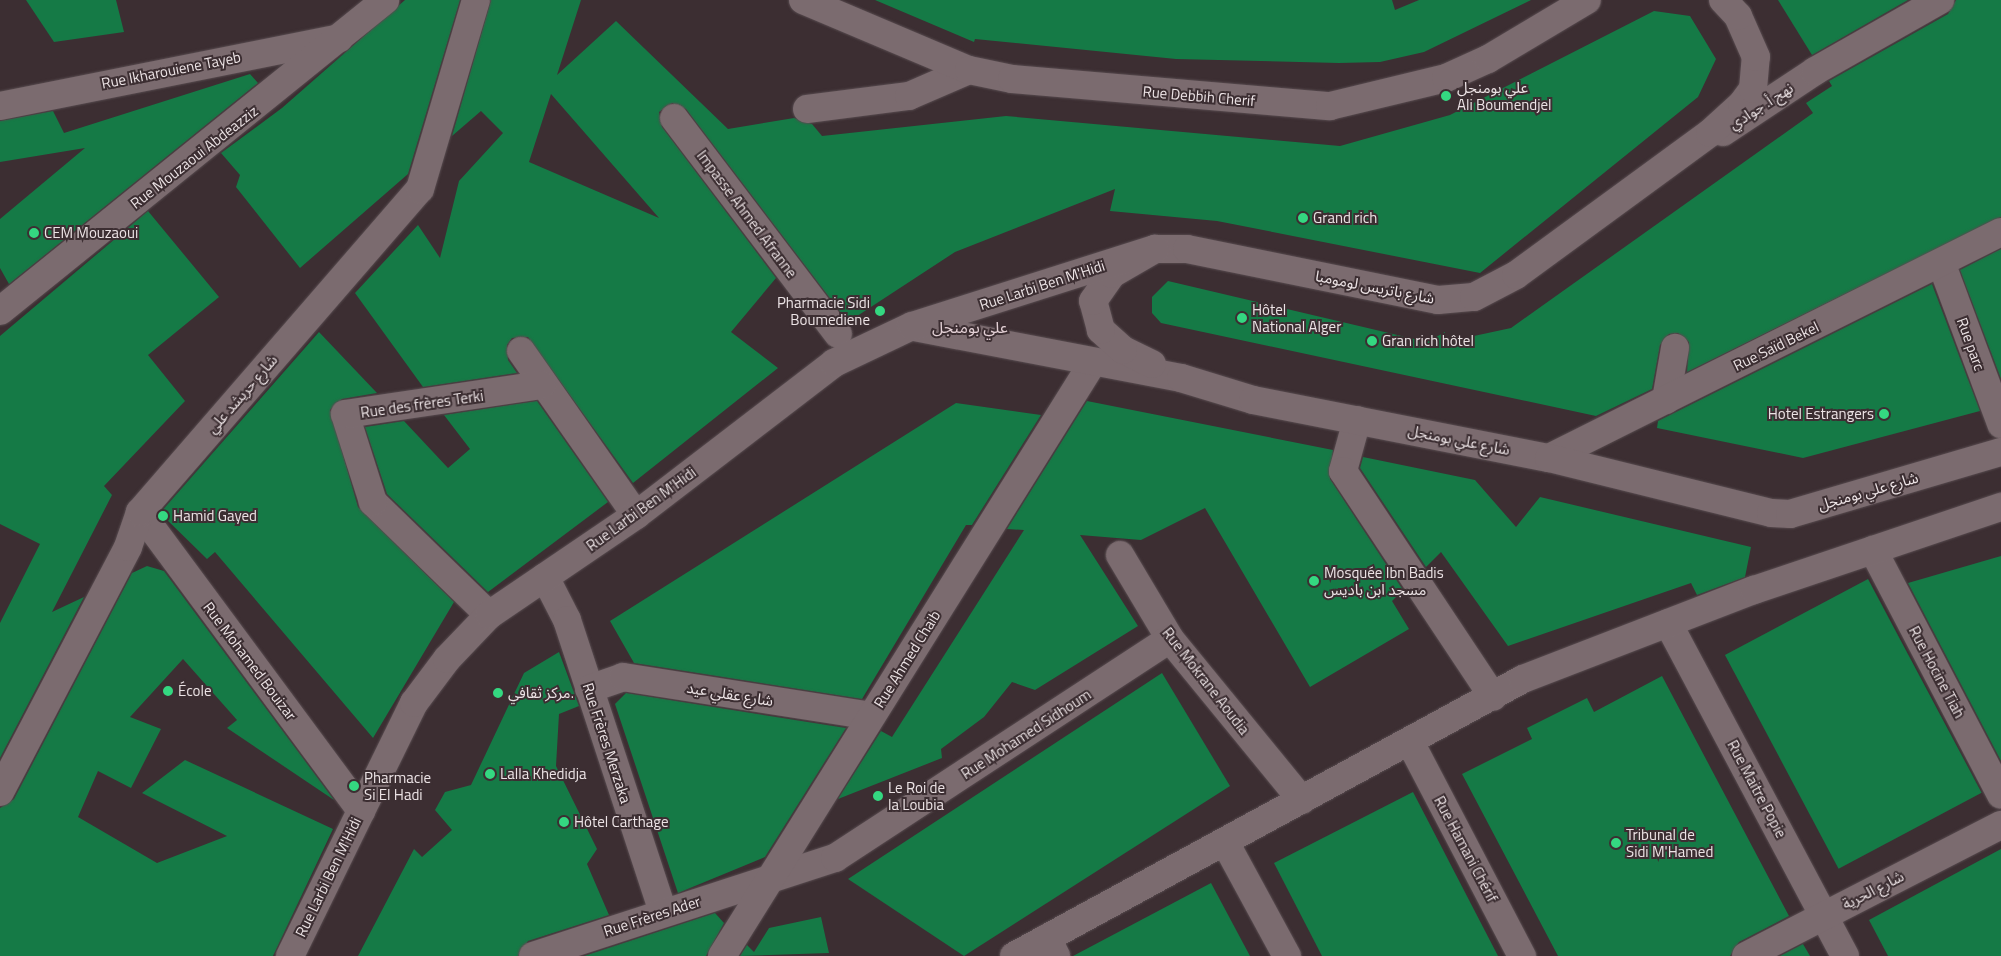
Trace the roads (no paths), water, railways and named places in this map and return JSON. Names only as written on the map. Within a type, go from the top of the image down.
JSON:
[{"type":"street","name":"شارع حريشد علي","points":[[0,792],[128,547],[140,512],[420,189],[476,0]]},
{"type":"street","name":"Rue Debbih Cherif","points":[[803,0],[969,70],[1012,79],[1330,106],[1446,78],[1488,59],[1587,0]]},
{"type":"street","name":"شارع باتريس لومومبا","points":[[1155,249],[1187,249],[1413,297],[1458,300],[1486,292],[1516,275],[1589,222],[1710,133],[1742,104],[1753,89],[1756,57],[1738,16],[1723,0]]},
{"type":"street","name":"نهج أ. جوادي","points":[[1589,222],[1815,71],[1940,0]]},
{"type":"street","name":"Rue Mouzaoui Abdeazziz","points":[[0,311],[344,37],[374,4]]},
{"type":"street","name":"Rue Ikharouiene Tayeb","points":[[0,106],[344,37]]},
{"type":"street","points":[[807,109],[909,96],[969,70]]},
{"type":"street","name":"Impasse Ahmed Afranne","points":[[674,118],[838,334]]},
{"type":"street","name":"Rue Saïd Bekel","points":[[1549,458],[1942,265],[2001,232]]},
{"type":"street","points":[[1155,249],[1104,282],[1093,310],[1101,330],[1123,350],[1181,378]]},
{"type":"street","name":"Rue Larbi Ben M'Hidi","points":[[290,956],[414,703],[447,659],[489,615],[636,515],[834,363],[912,326],[1155,249]]},
{"type":"street","name":"Rue parc","points":[[1942,265],[2001,424]]},
{"type":"street","name":"شارع علي بومنجل","points":[[912,326],[1181,378],[1253,400],[1549,458],[1790,514],[2001,452]]},
{"type":"street","points":[[1666,400],[1675,348]]},
{"type":"street","points":[[522,351],[542,385],[636,515]]},
{"type":"street","name":"Rue Ahmed Chaib","points":[[722,956],[1093,362]]},
{"type":"street","name":"Rue des frères Terki","points":[[489,615],[372,502],[345,414],[542,385]]},
{"type":"street","points":[[1357,420],[1344,471],[1493,696]]},
{"type":"street","points":[[1014,956],[1052,947],[1225,842],[1493,696],[1546,670],[1668,623],[1873,550],[2001,507]]},
{"type":"street","name":"Rue Mohamed Bouizar","points":[[140,512],[361,811]]},
{"type":"street","name":"Rue Hocine Tiah","points":[[1873,550],[2001,795]]},
{"type":"street","name":"Rue Mokrane Aoudia","points":[[1120,555],[1170,639],[1302,800]]},
{"type":"street","name":"Rue Frères Merzaka","points":[[545,577],[567,620],[663,912]]},
{"type":"street","name":"Rue Maitre Popie","points":[[1668,623],[1845,956]]},
{"type":"street","name":"Rue Mohamed Sidhoum","points":[[772,876],[835,858],[1170,639]]},
{"type":"street","name":"شارع عقلي عيد","points":[[589,689],[623,678],[871,716]]},
{"type":"street","name":"Rue Hamani Chérif","points":[[1410,742],[1522,956]]},
{"type":"street","name":"شارع الحرية","points":[[1746,956],[2001,824]]},
{"type":"street","points":[[1225,842],[1287,956]]},
{"type":"street","name":"Rue Frères Ader","points":[[533,956],[772,876]]},
{"type":"place","name":"علي بومنجل Ali Boumendjel","points":[[1446,96]]},
{"type":"place","name":"Grand rich","points":[[1303,218]]},
{"type":"place","name":"CEM Mouzaoui","points":[[34,233]]},
{"type":"place","name":"Pharmacie Sidi Boumediene","points":[[880,311]]},
{"type":"place","name":"Hôtel National Alger","points":[[1242,318]]},
{"type":"place","name":"Gran rich hôtel","points":[[1372,341]]},
{"type":"place","name":"Hotel Estrangers","points":[[1884,414]]},
{"type":"place","name":"Hamid Gayed","points":[[163,516]]},
{"type":"place","name":"Mosquée Ibn Badis مسجد ابن باديس","points":[[1314,581]]},
{"type":"place","name":"École","points":[[168,691]]},
{"type":"place","name":"مركز ثقافي.","points":[[498,693]]},
{"type":"place","name":"Lalla Khedidja","points":[[490,774]]},
{"type":"place","name":"Pharmacie Si El Hadi","points":[[354,786]]},
{"type":"place","name":"Le Roi de la Loubia","points":[[878,796]]},
{"type":"place","name":"Hôtel Carthage","points":[[564,822]]},
{"type":"place","name":"Tribunal de Sidi M'Hamed","points":[[1616,843]]},
{"type":"district","name":"علي بومنجل","points":[[970,327]]}]
